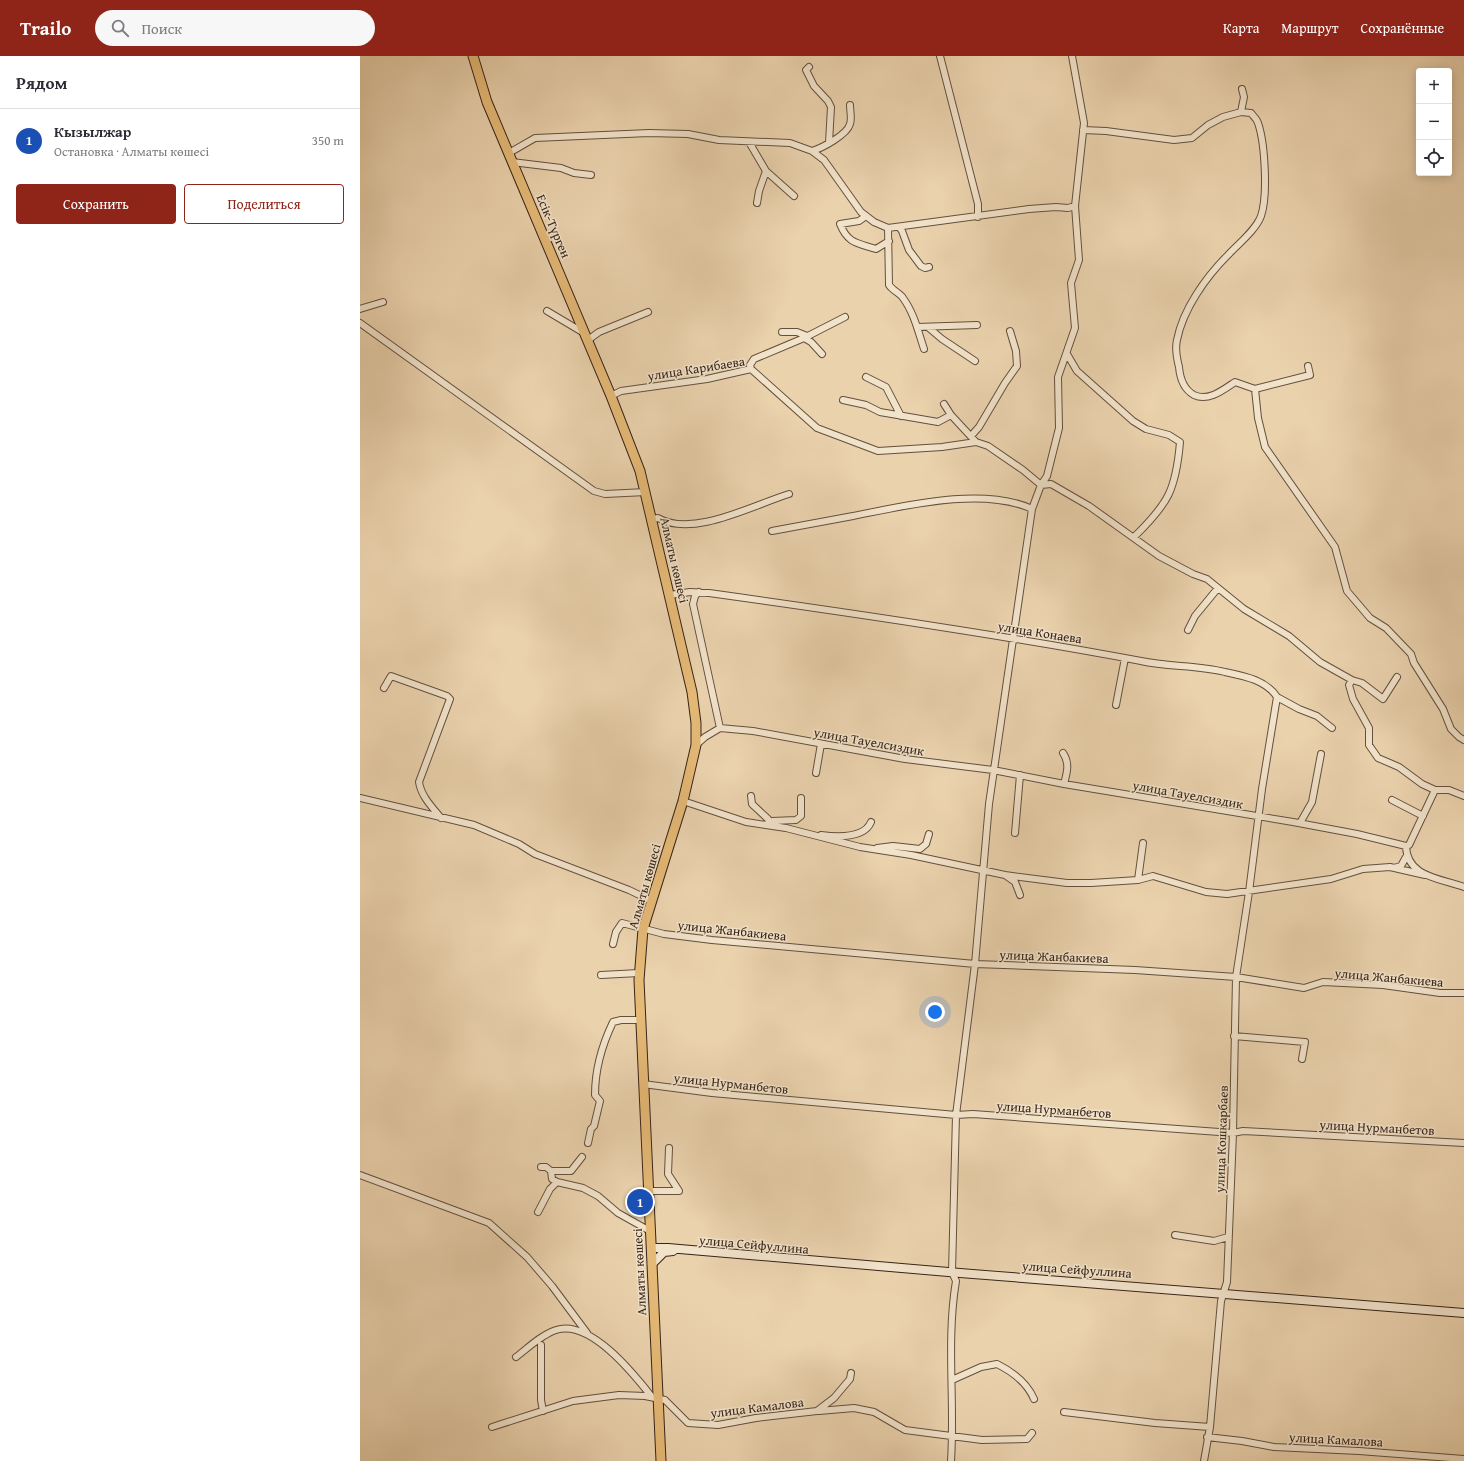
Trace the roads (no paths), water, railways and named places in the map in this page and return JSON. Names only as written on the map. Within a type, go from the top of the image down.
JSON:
[{"type":"main road","name":"Есік-Түрген","points":[[473,56],[487,102],[612,400]]},
{"type":"main road","name":"Алматы көшесі","points":[[612,400],[640,470],[646,492],[692,692],[696,723],[696,745],[683,801],[643,929],[639,973],[652,1264],[655,1397],[661,1461]]},
{"type":"street","points":[[940,56],[978,204],[978,217]]},
{"type":"street","points":[[951,1461],[953,1436],[951,1406],[952,1380],[950,1368],[956,1282],[952,1272],[956,1115],[975,964],[993,770],[1032,509],[1041,485],[1047,476],[1059,428],[1058,377],[1075,328],[1071,283],[1079,260],[1075,206],[1084,123],[1072,56]]},
{"type":"street","points":[[809,67],[806,70],[809,77],[831,107],[829,143]]},
{"type":"street","points":[[1241,112],[1244,97],[1242,89]]},
{"type":"street","points":[[812,151],[829,143],[848,128],[851,123],[850,105]]},
{"type":"street","points":[[1083,130],[1106,131],[1174,140],[1192,138],[1208,125],[1223,117],[1241,112],[1251,113],[1258,122],[1264,162],[1265,193],[1261,216],[1256,225],[1219,264],[1195,298],[1182,322],[1176,341],[1180,378],[1186,388],[1194,395],[1204,398],[1216,394],[1235,382],[1255,390],[1310,375],[1308,366]]},
{"type":"street","points":[[509,153],[535,138],[556,136],[649,133],[688,134],[719,140],[790,143],[812,151],[824,160],[848,195],[866,216],[874,222],[888,228],[1029,209],[1056,207],[1068,208],[1075,206]]},
{"type":"street","points":[[749,142],[766,171],[794,196]]},
{"type":"street","points":[[512,162],[561,168],[574,173],[591,175]]},
{"type":"street","points":[[757,203],[766,171]]},
{"type":"street","points":[[866,216],[859,221],[840,224],[844,233],[852,242],[876,249],[889,242]]},
{"type":"street","points":[[899,227],[910,250],[921,266],[925,268],[929,267]]},
{"type":"street","points":[[888,228],[890,285],[894,291],[902,296],[914,317],[924,349]]},
{"type":"street","points":[[360,309],[383,302]]},
{"type":"street","points":[[546,311],[586,336],[648,312]]},
{"type":"street","points":[[751,369],[750,364],[754,359],[806,337],[845,317]]},
{"type":"street","points":[[360,323],[594,491],[605,494],[646,492]]},
{"type":"street","points":[[917,327],[929,328],[977,325]]},
{"type":"street","points":[[929,328],[942,339],[975,360]]},
{"type":"street","points":[[971,436],[979,427],[1004,383],[1017,366],[1016,351],[1010,331]]},
{"type":"street","points":[[782,332],[797,332],[806,337],[822,354]]},
{"type":"street","points":[[1067,354],[1077,371],[1133,421],[1146,429],[1169,435],[1180,442],[1175,483],[1160,510],[1134,537]]},
{"type":"street","name":"улица Карибаева","points":[[612,400],[621,391],[707,379],[751,369],[817,428],[878,451],[942,447],[976,442]]},
{"type":"street","points":[[866,377],[886,387],[901,416]]},
{"type":"street","points":[[1255,390],[1258,418],[1265,447],[1335,547],[1347,591],[1370,618],[1386,628],[1411,654],[1414,663],[1443,710],[1451,729],[1464,740]]},
{"type":"street","points":[[843,400],[866,405],[880,412],[938,422],[951,415]]},
{"type":"street","points":[[944,404],[951,415],[976,442],[988,446],[1023,470],[1041,485],[1050,484],[1089,506],[1159,556],[1193,574],[1208,579],[1244,609],[1288,636],[1320,662],[1352,680],[1362,683],[1383,699],[1397,676]]},
{"type":"street","points":[[653,519],[658,518],[667,523],[695,524],[720,519],[789,494]]},
{"type":"street","points":[[772,531],[950,499],[986,499],[1022,504],[1032,509]]},
{"type":"street","points":[[1188,630],[1195,616],[1218,588]]},
{"type":"street","points":[[696,745],[705,737],[720,728],[693,604],[695,596],[699,592]]},
{"type":"street","name":"улица Конаева","points":[[670,595],[699,592],[790,604],[1125,658],[1224,671],[1258,681],[1271,688],[1277,697],[1299,709],[1317,716],[1332,728]]},
{"type":"street","points":[[1116,705],[1125,658]]},
{"type":"street","points":[[384,688],[391,676],[447,696],[450,699],[419,782],[424,797],[441,818]]},
{"type":"street","points":[[1352,680],[1349,685],[1353,699],[1369,728],[1369,745],[1378,758],[1399,767],[1422,784],[1435,790],[1449,790],[1464,796]]},
{"type":"street","points":[[1259,818],[1277,697]]},
{"type":"street","name":"улица Тауелсиздик","points":[[720,728],[753,731],[905,759],[993,770],[1259,818],[1300,823],[1357,834],[1406,846]]},
{"type":"street","points":[[816,773],[821,744]]},
{"type":"street","points":[[1063,754],[1067,759],[1068,767],[1064,784]]},
{"type":"street","points":[[1300,823],[1312,802],[1321,754]]},
{"type":"street","points":[[1015,833],[1020,775]]},
{"type":"street","points":[[683,801],[746,822],[770,825],[871,849],[911,855],[975,870],[1067,883],[1138,880],[1153,876],[1206,892],[1227,894],[1331,879],[1363,869],[1394,868],[1401,866],[1406,857],[1406,846],[1409,845],[1435,790]]},
{"type":"street","points":[[751,796],[752,804],[768,819],[770,825]]},
{"type":"street","points":[[360,798],[474,825],[519,844],[536,854],[629,890],[652,901]]},
{"type":"street","points":[[770,825],[772,821],[796,820],[801,816],[801,798]]},
{"type":"street","points":[[1392,800],[1423,816]]},
{"type":"street","name":"улица Кошкарбаев","points":[[1204,1461],[1207,1437],[1210,1427],[1221,1301],[1225,1293],[1232,1133],[1236,977],[1259,818]]},
{"type":"street","points":[[812,834],[848,835],[862,832],[871,822]]},
{"type":"street","points":[[871,849],[893,846],[920,848],[926,844],[929,834]]},
{"type":"street","points":[[1138,880],[1143,843]]},
{"type":"street","points":[[1406,857],[1412,866],[1425,875]]},
{"type":"street","points":[[1394,868],[1425,875],[1464,887]]},
{"type":"street","points":[[1005,875],[1015,882],[1020,895]]},
{"type":"street","name":"улица Жанбакиева","points":[[613,944],[616,932],[622,923],[664,934],[712,940],[975,964],[1135,970],[1236,977],[1304,988],[1323,982],[1383,985],[1440,993],[1464,993]]},
{"type":"street","points":[[601,975],[639,973]]},
{"type":"street","points":[[588,1143],[600,1101],[594,1095],[595,1081],[606,1038],[613,1022],[621,1020],[640,1020]]},
{"type":"street","points":[[1234,1036],[1305,1042],[1302,1059]]},
{"type":"street","name":"улица Нурманбетов","points":[[643,1084],[712,1093],[956,1115],[973,1114],[1232,1133],[1305,1134],[1380,1140],[1464,1144]]},
{"type":"street","points":[[648,1191],[679,1191],[668,1174],[669,1148]]},
{"type":"street","points":[[541,1167],[546,1167],[551,1171],[571,1171],[582,1157]]},
{"type":"street","points":[[551,1171],[552,1179],[557,1182],[582,1188],[598,1196],[618,1213],[650,1231]]},
{"type":"street","points":[[360,1175],[490,1222],[527,1257],[552,1286],[587,1333]]},
{"type":"street","points":[[538,1212],[550,1188],[557,1182]]},
{"type":"street","points":[[1175,1235],[1214,1240],[1228,1237]]},
{"type":"street","name":"улица Сейфуллина","points":[[651,1248],[1464,1313]]},
{"type":"street","name":"улица Сейфуллина","points":[[652,1264],[664,1252],[688,1250]]},
{"type":"street","points":[[516,1357],[545,1334],[557,1329],[570,1328],[587,1333]]},
{"type":"street","name":"улица Камалова","points":[[587,1333],[615,1355],[655,1397],[665,1400],[688,1423],[718,1425],[756,1418],[817,1411],[834,1398],[850,1379],[851,1374]]},
{"type":"street","points":[[541,1345],[541,1400],[543,1411]]},
{"type":"street","points":[[952,1380],[981,1367],[997,1364],[1019,1378],[1029,1388],[1034,1399]]},
{"type":"street","points":[[492,1427],[573,1401],[595,1397],[655,1397]]},
{"type":"street","points":[[817,1411],[854,1408],[874,1412],[905,1430],[982,1440],[1027,1439],[1032,1433]]},
{"type":"street","points":[[1064,1412],[1155,1424],[1210,1427]]},
{"type":"street","name":"улица Камалова","points":[[1207,1437],[1242,1441],[1274,1447],[1383,1452],[1464,1459]]},
{"type":"place","name":"Кызылжар","points":[[640,1202]]}]
